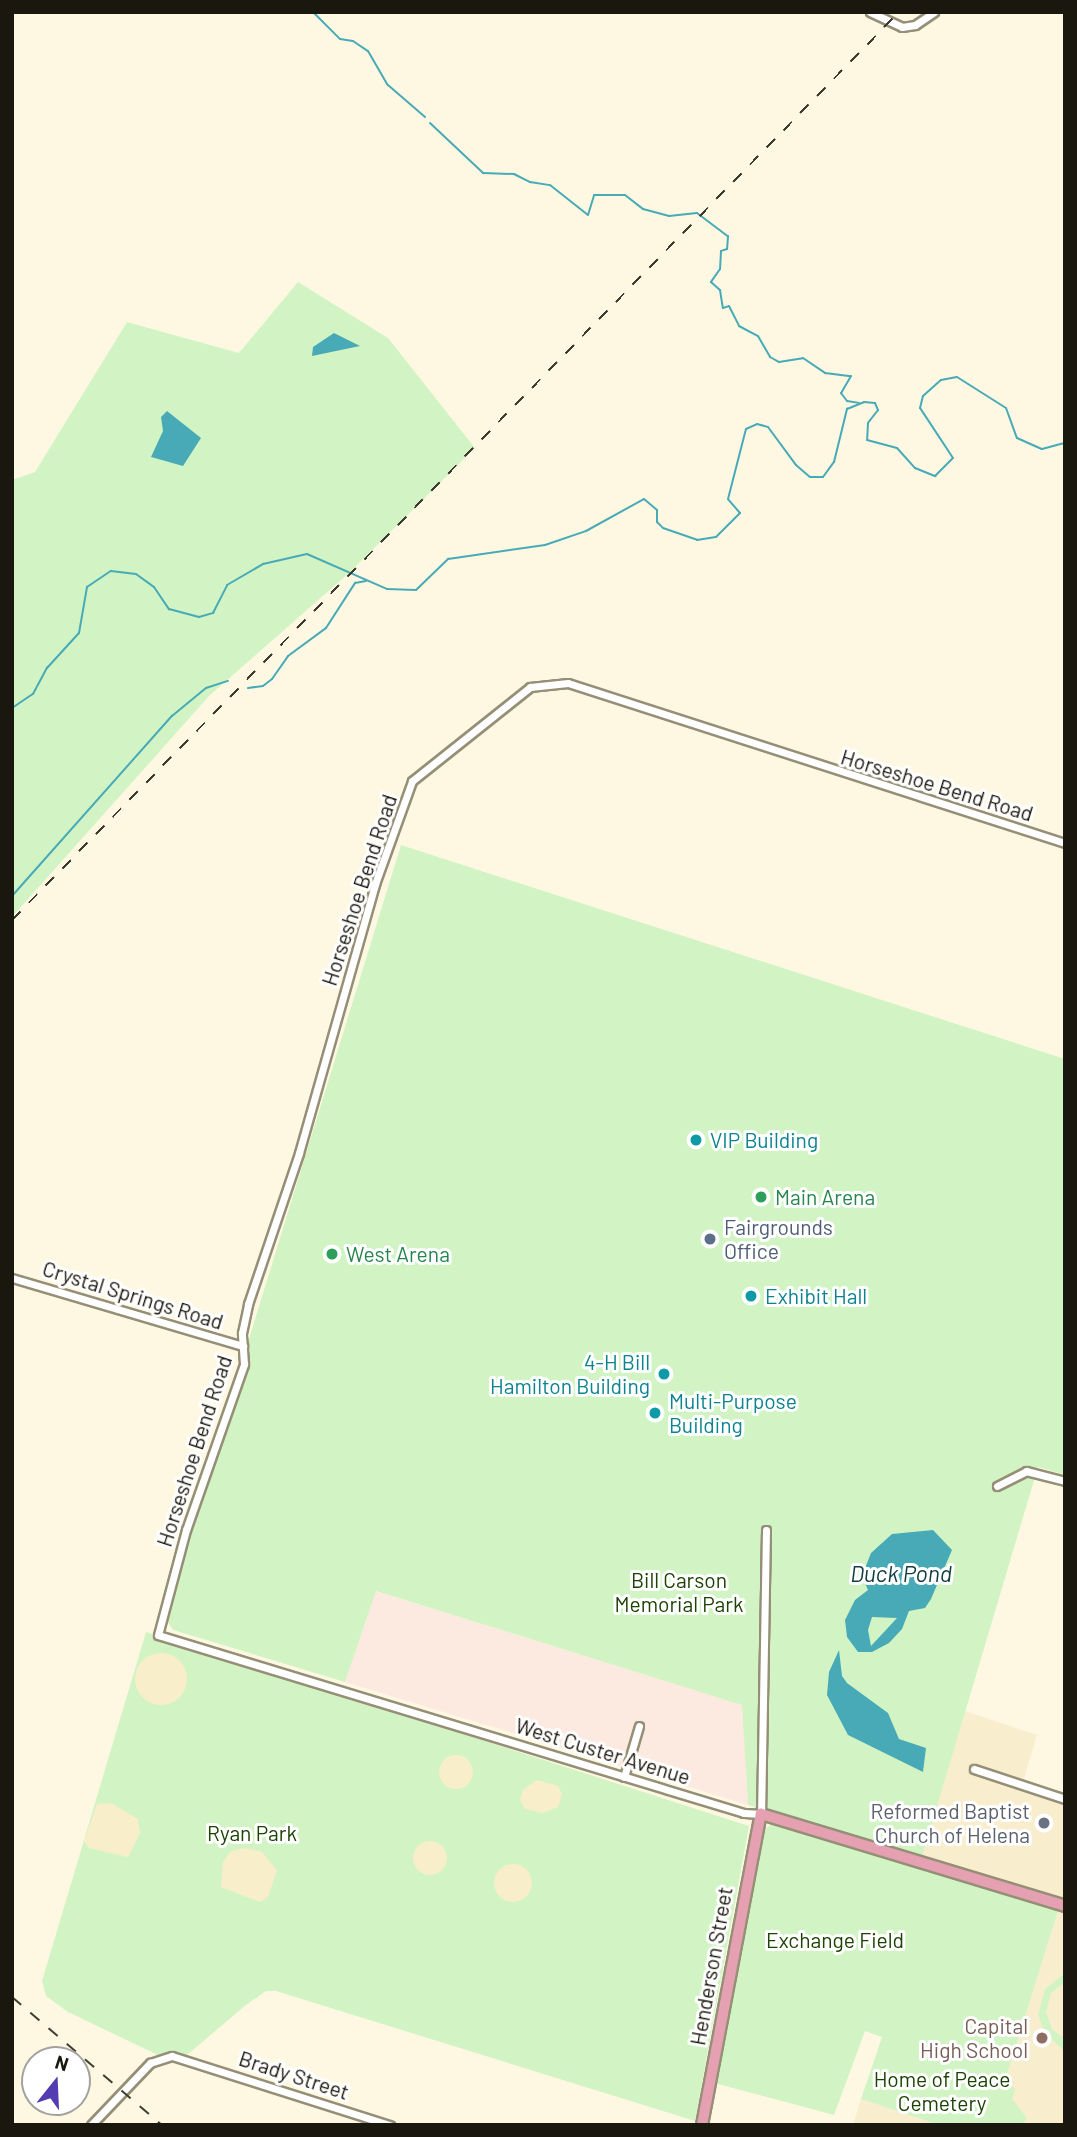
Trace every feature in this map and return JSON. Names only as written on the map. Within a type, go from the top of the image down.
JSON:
[{"type":"main road","name":"West Custer Avenue","points":[[761,1814],[1065,1906]]},
{"type":"main road","name":"Henderson Street","points":[[702,2125],[761,1814]]},
{"type":"street","points":[[870,12],[902,27],[915,25],[934,12]]},
{"type":"street","name":"Horseshoe Bend Road","points":[[162,1608],[244,1364],[243,1346],[248,1304],[299,1153],[375,884],[412,780],[530,687],[568,683],[1065,843]]},
{"type":"street","name":"Crystal Springs Road","points":[[12,1278],[243,1346]]},
{"type":"street","points":[[997,1486],[1027,1471],[1065,1480]]},
{"type":"street","points":[[761,1814],[766,1531]]},
{"type":"street","name":"West Custer Avenue","points":[[162,1608],[158,1636],[624,1777],[761,1814]]},
{"type":"street","points":[[624,1777],[639,1726]]},
{"type":"street","points":[[974,1769],[1065,1799]]},
{"type":"street","name":"Brady Street","points":[[91,2125],[150,2063],[172,2056],[187,2058],[390,2125]]},
{"type":"shaded area","points":[[375,1591],[743,1705],[748,1805],[345,1682]]},
{"type":"shaded area","points":[[965,1711],[1037,1735],[1022,1785],[1065,1799],[1065,1902],[922,1857]]},
{"type":"shaded area","name":"Capital High School","points":[[1058,1911],[1065,1913],[1065,2125],[991,2125]]},
{"type":"shaded area","name":"Capital High School","points":[[861,2099],[939,2125],[853,2125]]},
{"type":"green space","points":[[298,282],[388,338],[475,448],[349,573],[210,695],[12,917],[12,480],[35,472],[127,322],[239,353]]},
{"type":"green space","name":"Bill Carson Memorial Park","points":[[401,845],[1065,1059],[1065,1475],[1038,1467],[922,1857],[748,1805],[742,1705],[376,1591],[345,1682],[173,1630],[166,1619],[167,1605]]},
{"type":"green space","name":"Ryan Park","points":[[146,1632],[749,1826],[695,2121],[276,1991],[266,1991],[246,2005],[187,2055],[160,2056],[68,2012],[46,1996],[42,1981]]},
{"type":"green space","name":"Exchange Field","points":[[772,1824],[792,1826],[1058,1911],[1006,2078],[1015,2089],[1012,2099],[1027,2118],[1022,2125],[939,2125],[861,2099],[882,2037],[865,2031],[834,2115],[714,2083],[762,1831]]},
{"type":"green space","points":[[1065,1973],[1065,1982],[1051,1993],[1046,2012],[1052,2029],[1065,2039],[1065,2052],[1045,2033],[1038,2015],[1045,1989]]},
{"type":"sand","points":[[161,1653],[171,1655],[179,1661],[185,1669],[185,1689],[179,1697],[171,1703],[161,1705],[151,1703],[143,1697],[137,1689],[135,1679],[137,1669],[143,1661],[151,1655]]},
{"type":"sand","points":[[456,1755],[468,1760],[473,1772],[468,1784],[456,1789],[444,1784],[439,1772],[444,1760]]},
{"type":"sand","points":[[537,1780],[558,1786],[562,1794],[558,1807],[543,1813],[525,1809],[520,1800],[523,1790]]},
{"type":"sand","points":[[111,1803],[138,1819],[140,1833],[128,1857],[89,1848],[84,1841],[97,1804]]},
{"type":"sand","points":[[430,1841],[442,1846],[447,1858],[442,1870],[430,1875],[418,1870],[413,1858],[418,1846]]},
{"type":"sand","points":[[245,1848],[262,1852],[277,1870],[268,1897],[260,1902],[221,1887],[223,1862],[231,1851]]},
{"type":"sand","points":[[513,1864],[526,1870],[532,1883],[526,1896],[513,1902],[500,1896],[494,1883],[500,1870]]},
{"type":"water","points":[[334,333],[360,346],[312,356],[313,347]]},
{"type":"water","points":[[167,411],[201,438],[183,466],[151,457],[163,431],[161,417]]},
{"type":"water","name":"Duck Pond","points":[[933,1530],[952,1550],[925,1608],[909,1611],[902,1629],[889,1643],[872,1652],[858,1652],[847,1637],[845,1620],[855,1600],[868,1590],[862,1576],[871,1553],[892,1534]],"holes":[[[872,1617],[897,1618],[871,1646],[868,1630]]]},
{"type":"water","points":[[839,1650],[842,1676],[847,1683],[888,1713],[899,1739],[926,1748],[923,1772],[848,1735],[827,1695],[829,1672]]},
{"type":"waterway","points":[[313,12],[340,39],[353,41],[368,51],[388,85],[425,117]]},
{"type":"waterway","points":[[430,123],[483,173],[514,174],[530,182],[550,185],[588,215],[594,195],[625,195],[643,209],[669,216],[697,213],[728,236],[727,249],[721,251],[720,269],[711,282],[720,290],[723,308],[729,306],[739,326],[758,336],[770,357],[779,362],[803,358],[825,373],[851,376],[841,393],[847,401],[859,403]]},
{"type":"waterway","points":[[12,708],[33,694],[47,668],[79,633],[87,587],[111,571],[136,574],[154,587],[169,609],[199,617],[213,613],[227,585],[263,564],[307,554],[387,589],[416,590],[448,559],[545,545],[586,531],[644,499],[657,510],[657,522],[663,528],[697,540],[716,537],[740,513],[728,499],[746,429],[757,424],[768,427],[796,465],[810,477],[823,477],[834,462],[847,409],[864,402],[875,403],[878,410],[868,423],[867,440],[897,448],[915,468],[935,476],[953,458],[920,408],[923,396],[941,380],[957,377],[1006,408],[1017,438],[1042,449],[1065,443]]},
{"type":"waterway","points":[[248,688],[263,686],[272,679],[288,656],[326,628],[355,583],[366,581]]},
{"type":"waterway","points":[[12,896],[172,716],[206,688],[228,681]]},
{"type":"railway","points":[[12,920],[899,12]]},
{"type":"railway","points":[[12,1997],[162,2125]]},
{"type":"place","name":"VIP Building","points":[[696,1140]]},
{"type":"place","name":"Main Arena","points":[[761,1197]]},
{"type":"place","name":"Fairgrounds Office","points":[[710,1239]]},
{"type":"place","name":"West Arena","points":[[332,1254]]},
{"type":"place","name":"Exhibit Hall","points":[[751,1296]]},
{"type":"place","name":"4-H Bill Hamilton Building","points":[[664,1374]]},
{"type":"place","name":"Multi-Purpose Building","points":[[655,1413]]},
{"type":"place","name":"Reformed Baptist Church of Helena","points":[[1044,1823]]},
{"type":"place","name":"Capital High School","points":[[1042,2038]]},
{"type":"park label","name":"Home of Peace Cemetery","points":[[942,2091]]}]
